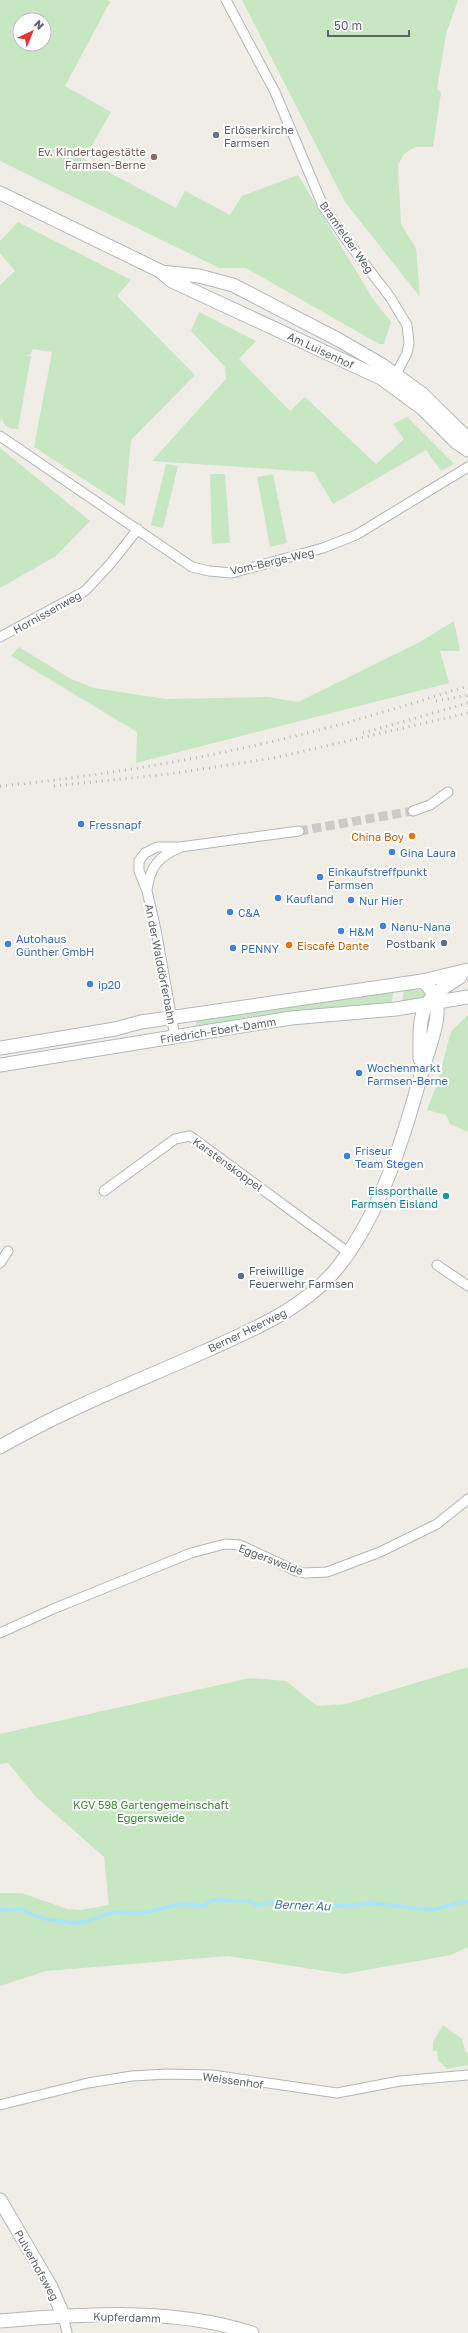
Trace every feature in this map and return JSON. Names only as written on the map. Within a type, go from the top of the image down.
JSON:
[{"type":"main road","name":"Am Luisenhof","points":[[0,193],[160,271],[172,281],[394,379],[456,442],[468,450]]},
{"type":"main road","name":"Am Luisenhof","points":[[160,271],[210,279],[233,285],[339,340],[443,413],[468,439]]},
{"type":"main road","name":"Berner Heerweg","points":[[422,981],[468,971]]},
{"type":"main road","name":"Berner Heerweg","points":[[420,1076],[420,1026],[424,1005],[436,998],[468,971]]},
{"type":"main road","name":"Friedrich-Ebert-Damm","points":[[0,1048],[172,1018],[422,981]]},
{"type":"main road","points":[[422,981],[436,998],[468,997]]},
{"type":"main road","name":"Berner Heerweg","points":[[0,1447],[70,1409],[187,1359],[284,1313],[317,1289],[349,1253],[363,1232],[373,1212],[408,1120],[435,1023],[436,998]]},
{"type":"main road","name":"Friedrich-Ebert-Damm","points":[[0,1065],[291,1018],[424,1005]]},
{"type":"main road","name":"Pulverhofsweg","points":[[0,2200],[51,2286],[63,2315]]},
{"type":"main road","name":"Kupferdamm","points":[[0,2322],[63,2315],[157,2317],[213,2324],[252,2333]]},
{"type":"street","name":"Bramfelder Weg","points":[[226,0],[275,92],[324,206],[348,242],[390,298],[407,325],[409,334],[407,353],[394,379]]},
{"type":"street","name":"Vom-Berge-Weg","points":[[0,436],[192,567],[209,571],[232,573],[305,555],[356,534],[468,467]]},
{"type":"street","name":"Hornissenweg","points":[[0,637],[85,591],[111,563],[138,529]]},
{"type":"street","points":[[413,811],[430,805],[448,792]]},
{"type":"street","points":[[145,853],[157,847],[180,847],[300,831]]},
{"type":"street","points":[[145,853],[164,854],[180,847]]},
{"type":"street","name":"An der Walddörferbahn","points":[[145,853],[138,864],[147,891],[175,1037]]},
{"type":"street","name":"An der Walddörferbahn","points":[[147,891],[151,872],[164,854]]},
{"type":"street","name":"Karstenskoppel","points":[[104,1192],[175,1138],[190,1136],[349,1253]]},
{"type":"street","points":[[0,1263],[8,1251]]},
{"type":"street","points":[[437,1265],[468,1286]]},
{"type":"street","name":"Eggersweide","points":[[0,1633],[52,1609],[191,1553],[225,1544],[240,1545],[305,1573],[327,1572],[380,1552],[437,1524],[468,1499]]},
{"type":"street","name":"Weissenhof","points":[[0,2105],[88,2083],[132,2076],[167,2074],[212,2075],[337,2093],[400,2081],[468,2075]]},
{"type":"street","name":"Pulverhofsweg","points":[[63,2315],[67,2333]]},
{"type":"green space","points":[[0,0],[107,0],[110,2],[65,86],[111,112],[84,159],[176,208],[185,191],[230,215],[242,196],[298,175],[373,299],[391,322],[384,344],[379,344],[246,268],[219,268],[0,161]]},
{"type":"green space","points":[[242,0],[458,0],[446,34],[437,89],[441,93],[433,147],[415,147],[404,154],[398,165],[401,224],[416,248],[420,297],[345,202]]},
{"type":"green space","points":[[18,222],[131,280],[117,296],[195,375],[131,440],[125,506],[34,447],[52,352],[33,349],[30,355],[23,355],[31,356],[18,429],[5,425],[2,416],[0,423],[0,285],[15,271],[0,253],[0,241]]},
{"type":"green space","points":[[199,312],[256,341],[239,359],[290,411],[305,397],[376,464],[404,439],[393,424],[407,417],[454,464],[441,471],[426,450],[333,504],[314,472],[152,461],[226,379],[225,367],[191,331]]},
{"type":"green space","points":[[0,448],[90,521],[56,556],[0,588]]},
{"type":"green space","points":[[166,464],[178,466],[163,528],[151,525]]},
{"type":"green space","points":[[210,474],[225,474],[230,543],[212,544]]},
{"type":"green space","points":[[273,474],[287,543],[270,547],[257,477]]},
{"type":"green space","points":[[454,621],[460,651],[440,651],[449,683],[136,763],[137,732],[11,656],[19,647],[71,679],[94,688],[166,699],[268,697],[298,702],[418,643]]},
{"type":"green space","points":[[415,988],[427,994],[425,1000],[402,1003],[404,989]]},
{"type":"green space","points":[[394,990],[391,1004],[197,1027],[196,1020]]},
{"type":"green space","points":[[468,1015],[468,1132],[450,1124],[446,1115],[427,1110],[438,1081],[451,1031]]},
{"type":"green space","name":"KGV 598 Gartengemeinschaft Eggersweide","points":[[468,1667],[468,1947],[451,1955],[344,1974],[228,1956],[46,1971],[0,1986],[0,1893],[22,1893],[67,1909],[81,1910],[109,1905],[104,1857],[36,1797],[8,1763],[0,1764],[0,1734],[250,1678],[286,1681],[317,1706],[346,1704]]},
{"type":"green space","points":[[443,2025],[462,2039],[465,2051],[468,2053],[468,2065],[447,2069],[438,2060],[437,2051],[433,2051],[433,2042]]},
{"type":"waterway","name":"Berner Au","points":[[0,1910],[23,1909],[33,1915],[45,1919],[74,1923],[88,1921],[113,1912],[142,1913],[182,1904],[205,1906],[211,1900],[250,1901],[256,1905],[277,1902],[342,1906],[372,1903],[431,1910],[468,1901]]},
{"type":"tunnel","points":[[299,831],[413,811]]},
{"type":"railway","points":[[0,786],[78,777],[156,765],[234,750],[351,722],[468,686]]},
{"type":"railway","points":[[436,701],[468,695]]},
{"type":"railway","points":[[363,733],[468,703]]},
{"type":"railway","points":[[54,786],[169,774],[274,758],[468,713]]},
{"type":"place","name":"Erlöserkirche Farmsen","points":[[216,135]]},
{"type":"place","name":"Ev. Kindertagestätte Farmsen-Berne","points":[[154,157]]},
{"type":"place","name":"Fressnapf","points":[[81,824]]},
{"type":"place","name":"China Boy","points":[[412,836]]},
{"type":"place","name":"Gina Laura","points":[[392,852]]},
{"type":"place","name":"Einkaufstreffpunkt Farmsen","points":[[320,877]]},
{"type":"place","name":"Kaufland","points":[[278,898]]},
{"type":"place","name":"Nur Hier","points":[[351,900]]},
{"type":"place","name":"C&A","points":[[230,912]]},
{"type":"place","name":"Nanu-Nana","points":[[383,926]]},
{"type":"place","name":"H&M","points":[[341,931]]},
{"type":"place","name":"Postbank","points":[[444,943]]},
{"type":"place","name":"Autohaus Günther GmbH","points":[[8,944]]},
{"type":"place","name":"Eiscafé Dante","points":[[289,945]]},
{"type":"place","name":"PENNY","points":[[233,948]]},
{"type":"place","name":"ip20","points":[[90,984]]},
{"type":"place","name":"Wochenmarkt Farmsen-Berne","points":[[359,1073]]},
{"type":"place","name":"Friseur Team Stegen","points":[[347,1156]]},
{"type":"place","name":"Eissporthalle Farmsen Eisland","points":[[446,1196]]},
{"type":"place","name":"Freiwillige Feuerwehr Farmsen","points":[[241,1276]]}]
